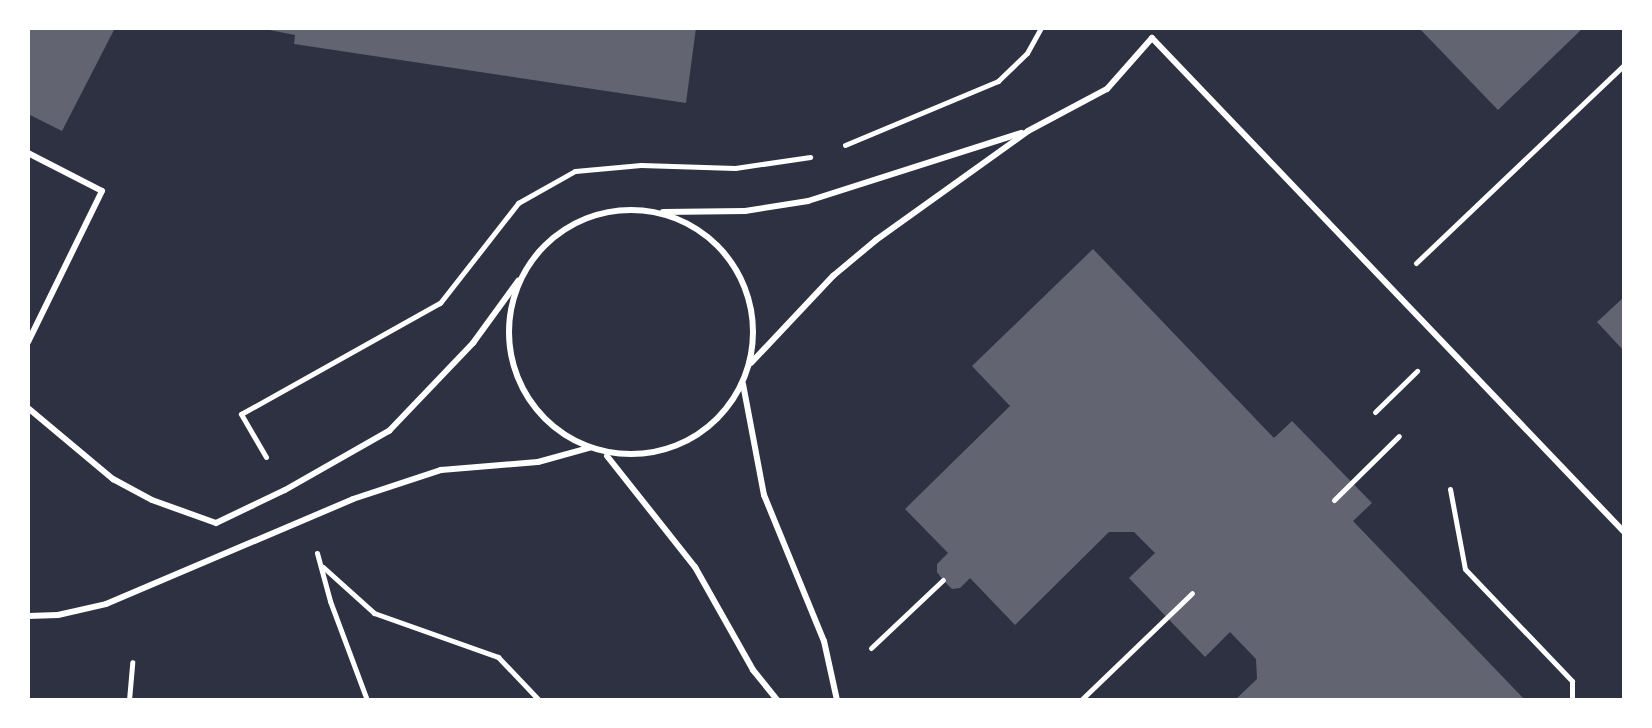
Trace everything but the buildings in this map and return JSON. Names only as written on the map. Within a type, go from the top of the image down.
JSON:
[{"type":"lane","points":[[750,364],[833,276],[1028,131],[1107,89],[1152,38],[1153,28]]},
{"type":"lane","points":[[1152,38],[1624,532]]},
{"type":"lane","points":[[28,408],[113,479],[152,500],[216,523],[285,490],[389,431],[473,343],[548,243],[576,223],[616,210],[745,211],[808,201],[1028,131]]},
{"type":"lane","points":[[28,153],[102,191],[28,342]]},
{"type":"lane","points":[[607,456],[680,445],[717,420],[743,384],[750,364],[754,339],[749,294],[731,260],[699,230],[659,212]]},
{"type":"lane","points":[[522,275],[510,313],[510,353],[526,397],[557,431],[607,456],[695,567],[753,670],[777,700]]},
{"type":"lane","points":[[743,384],[764,495],[824,641],[837,700]]},
{"type":"lane","points":[[28,616],[58,615],[106,604],[353,499],[441,470],[538,462],[589,448]]},
{"type":"path","points":[[833,150],[998,81],[1027,53],[1041,28]]},
{"type":"path","points":[[1434,248],[1624,65]]},
{"type":"path","points":[[268,460],[241,414],[440,303],[518,203],[575,171],[641,165],[735,168],[820,156]]},
{"type":"path","points":[[1375,412],[1447,344]]},
{"type":"path","points":[[1334,500],[1399,436]]},
{"type":"path","points":[[1450,489],[1465,569],[1572,681],[1572,700]]},
{"type":"path","points":[[367,700],[330,601],[323,567],[374,613],[498,657],[539,700]]},
{"type":"path","points":[[871,648],[943,580]]},
{"type":"path","points":[[1081,700],[1192,593]]},
{"type":"path","points":[[129,700],[132,662]]}]
